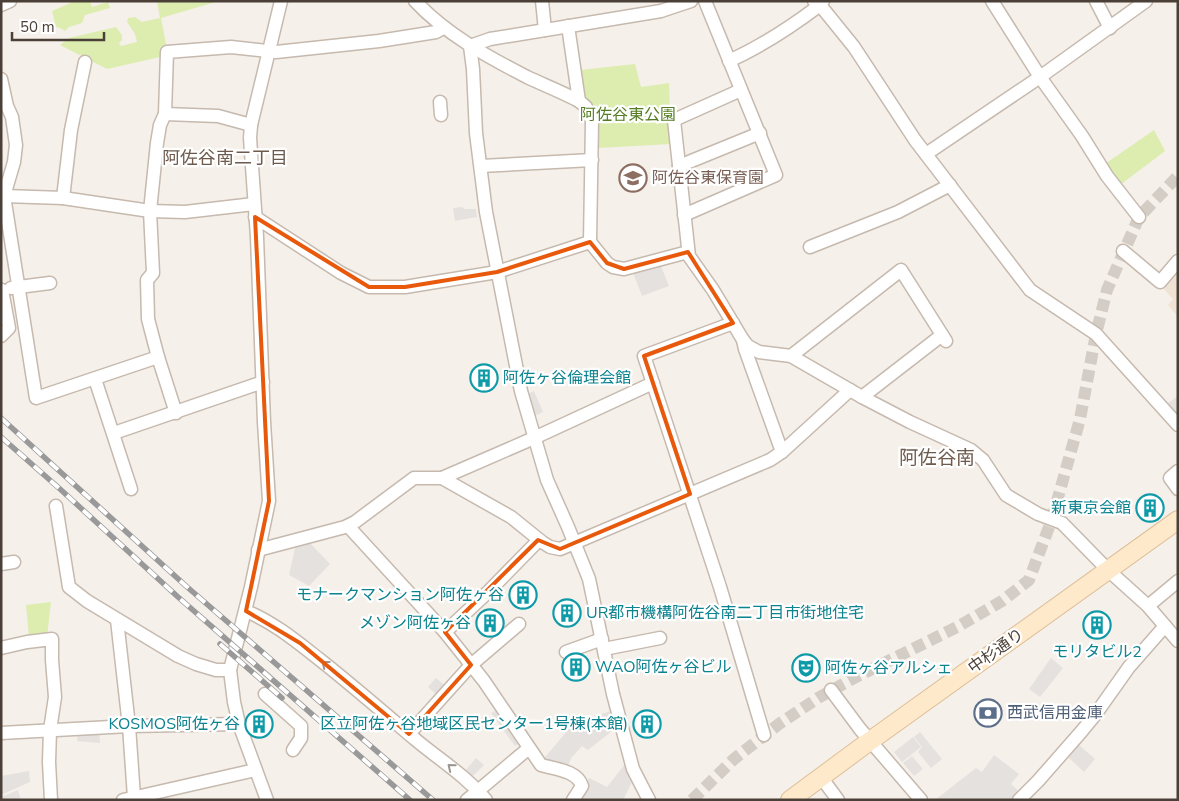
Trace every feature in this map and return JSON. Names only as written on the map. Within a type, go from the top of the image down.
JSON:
[{"type":"main road","name":"中杉通り","points":[[790,800],[1178,520]]},
{"type":"street","points":[[1,5],[10,1]]},
{"type":"street","points":[[267,800],[239,724],[230,670],[246,610],[269,501],[250,138],[251,126],[281,1]]},
{"type":"street","points":[[415,1],[443,28],[470,46],[527,77],[580,101],[586,107],[592,121],[590,242],[607,263],[613,267],[624,268],[688,252]]},
{"type":"street","points":[[542,1],[545,30]]},
{"type":"street","points":[[470,46],[490,39],[662,11],[691,1]]},
{"type":"street","points":[[684,215],[776,175],[704,1]]},
{"type":"street","points":[[992,1],[1040,77],[1082,136],[1107,176],[1139,217]]},
{"type":"street","points":[[1096,1],[1110,28]]},
{"type":"street","points":[[926,154],[1040,77],[1146,1]]},
{"type":"street","points":[[729,61],[756,49],[788,29],[819,3],[854,47],[926,154],[1030,290],[1096,334],[1178,425]]},
{"type":"street","points":[[568,26],[580,101]]},
{"type":"street","points":[[176,413],[158,358],[148,319],[147,280],[153,273],[150,212],[157,144],[160,125],[165,114],[167,52],[231,47],[276,52],[379,41],[436,32],[443,28]]},
{"type":"street","points":[[470,46],[476,133],[486,212],[496,272],[521,391],[547,480],[589,579],[613,694],[633,769],[649,800]]},
{"type":"street","points":[[63,198],[71,130],[85,62]]},
{"type":"street","points":[[1,79],[7,106],[12,117],[16,145],[14,162],[4,196],[36,398],[158,358]]},
{"type":"street","points":[[741,90],[674,120],[689,256],[743,340],[748,346],[758,352],[791,356],[862,397],[971,450],[983,460],[1006,495],[1038,514],[1062,523],[1108,570],[1148,606],[1178,641]]},
{"type":"street","points":[[165,114],[218,116],[251,126]]},
{"type":"street","points":[[679,166],[760,133]]},
{"type":"street","points":[[481,166],[592,160]]},
{"type":"street","points":[[810,247],[898,212],[950,185]]},
{"type":"street","points":[[4,196],[63,198],[150,212],[254,211],[341,273],[369,287],[405,287],[496,272],[590,242]]},
{"type":"street","points":[[1123,251],[1160,282],[1178,261]]},
{"type":"street","points":[[791,356],[901,270],[944,338],[862,397]]},
{"type":"street","points":[[1,336],[9,328],[1,290],[50,283]]},
{"type":"street","points":[[733,323],[644,356],[690,494],[764,735]]},
{"type":"street","points":[[743,340],[782,452]]},
{"type":"street","points":[[95,379],[131,489]]},
{"type":"street","points":[[114,433],[263,382]]},
{"type":"street","points":[[258,550],[348,526],[414,478],[442,478],[653,383]]},
{"type":"street","points":[[442,478],[510,518],[550,547],[560,549],[770,460],[782,452],[850,390]]},
{"type":"street","points":[[1178,471],[1170,478],[1178,489]]},
{"type":"street","points":[[56,506],[69,586],[87,602],[178,656],[216,670],[230,670]]},
{"type":"street","points":[[348,526],[445,632],[484,681],[541,765],[561,769],[580,781],[582,786],[574,800]]},
{"type":"street","points":[[445,632],[539,540]]},
{"type":"street","points":[[1148,606],[1178,581]]},
{"type":"street","points":[[246,610],[265,618],[300,644],[361,692],[482,795]]},
{"type":"street","points":[[118,620],[129,726],[129,798],[255,770]]},
{"type":"street","points":[[410,734],[471,666],[519,624]]},
{"type":"street","points":[[1019,800],[1091,721],[1129,667],[1165,626]]},
{"type":"street","points":[[566,652],[603,644],[660,638]]},
{"type":"street","points":[[1,648],[52,639],[55,697],[50,730],[51,800]]},
{"type":"street","points":[[831,690],[860,729],[921,800]]},
{"type":"street","points":[[265,694],[301,726],[301,738],[293,750]]},
{"type":"street","points":[[1,733],[129,726],[239,724]]},
{"type":"street","points":[[467,800],[482,795],[529,748]]},
{"type":"street","points":[[821,777],[838,800]]},
{"type":"highlighted area","points":[[255,217],[369,287],[405,287],[497,272],[590,242],[607,263],[624,269],[688,252],[733,323],[644,356],[690,494],[560,549],[538,540],[445,632],[471,665],[409,734],[300,643],[246,611],[269,501]]},
{"type":"shaded area","points":[[462,207],[464,209],[476,209],[477,217],[455,221],[453,208]]},
{"type":"shaded area","points":[[661,266],[669,286],[642,296],[632,270]]},
{"type":"shaded area","points":[[1178,267],[1178,317],[1168,305],[1173,299],[1161,286]]},
{"type":"shaded area","points":[[534,391],[543,412],[534,416],[528,394]]},
{"type":"shaded area","points":[[1178,396],[1178,419],[1165,405]]},
{"type":"shaded area","points":[[309,542],[330,564],[309,586],[289,575],[296,544]]},
{"type":"shaded area","points":[[1051,658],[1063,668],[1040,697],[1029,689]]},
{"type":"shaded area","points":[[436,678],[447,687],[437,695],[428,687]]},
{"type":"shaded area","points":[[495,711],[518,744],[515,746],[491,713]]},
{"type":"shaded area","points":[[611,711],[616,730],[612,731],[588,750],[582,746],[572,757],[565,771],[540,763],[569,729],[568,724]]},
{"type":"shaded area","points":[[99,731],[100,743],[77,741],[78,732]]},
{"type":"shaded area","points":[[920,732],[942,759],[931,768],[918,752],[922,747],[914,737]]},
{"type":"shaded area","points":[[913,737],[921,747],[902,762],[894,752]]},
{"type":"shaded area","points":[[1078,744],[1095,759],[1084,772],[1067,756]]},
{"type":"shaded area","points":[[994,755],[1019,774],[1011,784],[1021,793],[1014,800],[935,800],[976,768],[982,772]]},
{"type":"shaded area","points":[[912,756],[923,769],[914,776],[903,763]]},
{"type":"shaded area","points":[[476,758],[484,765],[472,777],[465,771]]},
{"type":"shaded area","points":[[626,763],[634,778],[623,800],[575,800],[589,778],[607,787]]},
{"type":"shaded area","points":[[29,771],[30,782],[1,795],[1,776]]},
{"type":"shaded area","points":[[18,790],[21,800],[1,800],[1,797]]},
{"type":"green space","points":[[75,1],[90,1],[92,7],[108,2],[110,8],[85,15],[82,23],[69,27],[65,31],[56,27],[52,11]]},
{"type":"green space","points":[[157,1],[219,1],[161,18],[167,49],[160,57],[107,69],[60,45],[69,38],[116,27],[122,35],[122,40],[119,43],[121,46],[137,42],[135,34],[127,22],[128,18],[135,17],[142,22],[160,18]]},
{"type":"green space","name":"阿佐谷東公園","points":[[635,64],[641,87],[669,83],[671,144],[598,148],[597,121],[583,98],[580,70]]},
{"type":"green space","points":[[1154,130],[1165,151],[1120,185],[1105,164]]},
{"type":"green space","points":[[51,602],[47,637],[29,637],[26,605]]},
{"type":"tunnel","points":[[692,800],[734,759],[779,724],[818,698],[957,627],[1002,601],[1029,580],[1052,519],[1080,419],[1096,334],[1107,290],[1139,217],[1178,176]]},
{"type":"railway","points":[[1,418],[186,586],[433,800]]},
{"type":"railway","points":[[1,437],[178,597],[410,800]]},
{"type":"railway","points":[[220,644],[282,698]]},
{"type":"place","name":"阿佐谷東保育園","points":[[633,178]]},
{"type":"place","name":"阿佐ヶ谷倫理会館","points":[[484,378]]},
{"type":"place","name":"新東京会館","points":[[1150,508]]},
{"type":"place","name":"モナークマンション阿佐ヶ谷","points":[[523,595]]},
{"type":"place","name":"UR都市機構阿佐谷南二丁目市街地住宅","points":[[567,613]]},
{"type":"place","name":"メゾン阿佐ヶ谷","points":[[490,623]]},
{"type":"place","name":"モリタビル2","points":[[1097,625]]},
{"type":"place","name":"WAO阿佐ヶ谷ビル","points":[[576,667]]},
{"type":"place","name":"阿佐ヶ谷アルシェ","points":[[806,668]]},
{"type":"place","name":"西武信用金庫","points":[[988,713]]},
{"type":"place","name":"KOSMOS阿佐ヶ谷","points":[[259,724]]},
{"type":"place","name":"区立阿佐ヶ谷地域区民センター1号棟(本館)","points":[[647,724]]},
{"type":"district","name":"阿佐谷南二丁目","points":[[225,158]]},
{"type":"district","name":"阿佐谷南","points":[[937,458]]}]
